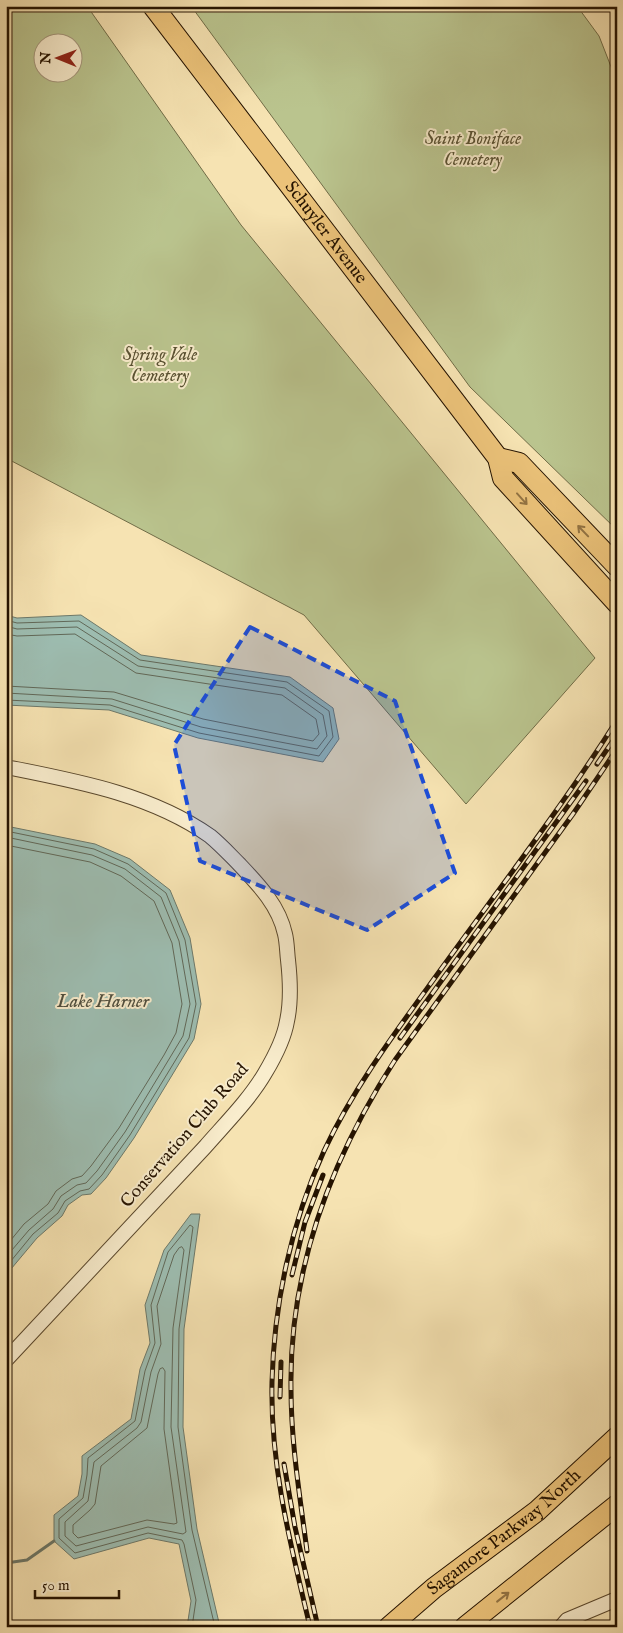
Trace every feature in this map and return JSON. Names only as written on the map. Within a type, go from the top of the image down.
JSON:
[{"type":"highway","name":"Schuyler Avenue","points":[[153,6],[498,458],[503,478],[617,603]]},
{"type":"highway","points":[[498,458],[519,463],[617,566]]},
{"type":"highway","name":"Sagamore Parkway North","points":[[389,1627],[434,1588],[537,1511],[617,1438]]},
{"type":"highway","points":[[465,1627],[617,1505]]},
{"type":"street","name":"Conservation Club Road","points":[[6,767],[91,785],[122,794],[178,818],[210,837],[246,872],[271,900],[285,933],[290,973],[287,1021],[278,1048],[265,1074],[205,1147],[6,1360]]},
{"type":"street","points":[[561,1627],[567,1620],[617,1599]]},
{"type":"highlighted area","points":[[250,627],[395,701],[455,873],[367,930],[200,861],[174,745]]},
{"type":"green space","name":"Spring Vale Cemetery","points":[[6,6],[87,6],[241,225],[595,658],[466,804],[304,615],[6,458]]},
{"type":"green space","name":"Saint Boniface Cemetery","points":[[191,6],[577,6],[599,36],[617,82],[617,530],[470,387]]},
{"type":"water","points":[[6,615],[17,618],[81,615],[141,655],[290,677],[333,708],[339,739],[323,762],[198,738],[109,710],[6,705]]},
{"type":"water","name":"Lake Harner","points":[[6,826],[95,844],[130,859],[170,890],[190,938],[201,1004],[194,1039],[134,1138],[106,1178],[91,1194],[82,1195],[68,1205],[62,1216],[37,1238],[6,1275]]},
{"type":"water","points":[[191,1214],[200,1214],[184,1329],[183,1427],[197,1529],[220,1627],[187,1627],[191,1601],[179,1544],[149,1538],[74,1559],[54,1541],[54,1515],[78,1496],[82,1474],[82,1456],[131,1419],[140,1369],[150,1343],[145,1305],[164,1250]]},
{"type":"waterway","points":[[6,1563],[27,1560],[54,1541]]},
{"type":"railway","points":[[310,1627],[283,1506],[274,1444],[272,1413],[273,1353],[276,1323],[286,1264],[302,1206],[324,1151],[362,1082],[408,1015],[552,816],[617,720]]},
{"type":"railway","points":[[597,764],[617,735]]},
{"type":"railway","points":[[307,1551],[296,1470],[293,1430],[291,1389],[292,1345],[297,1301],[306,1259],[318,1217],[333,1176],[351,1136],[395,1060],[573,814],[617,749]]},
{"type":"railway","points":[[400,1038],[586,781]]},
{"type":"railway","points":[[292,1275],[305,1222],[323,1175]]},
{"type":"railway","points":[[280,1397],[281,1362]]},
{"type":"railway","points":[[284,1464],[295,1527],[318,1627]]}]
